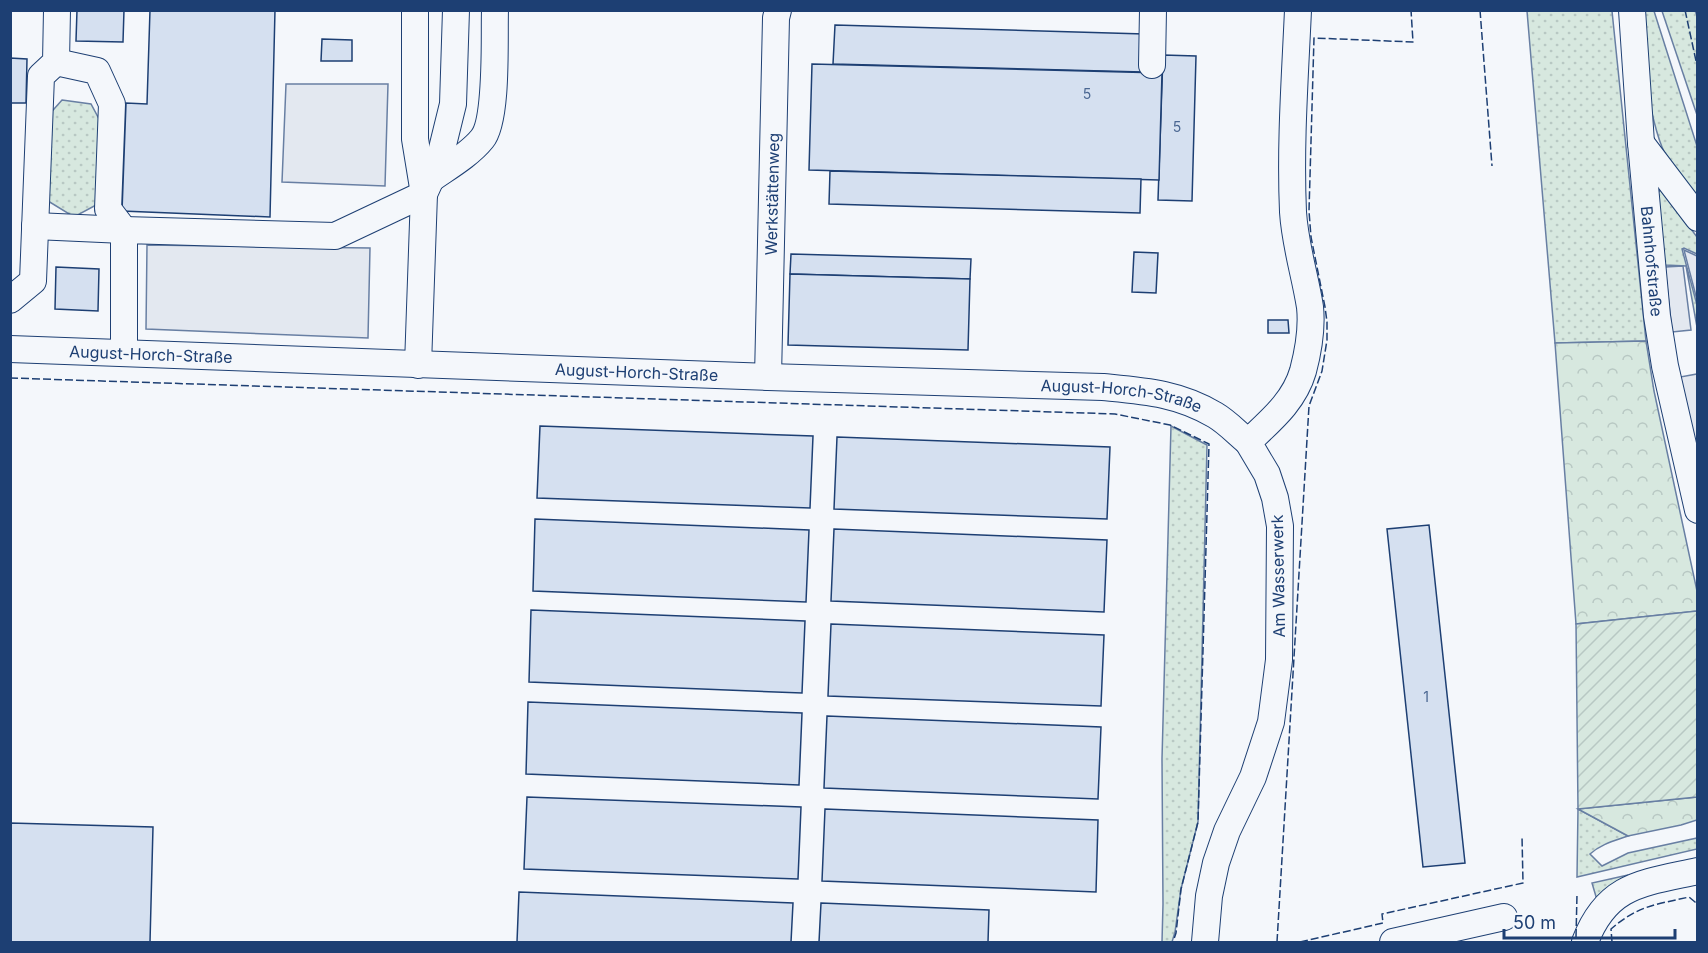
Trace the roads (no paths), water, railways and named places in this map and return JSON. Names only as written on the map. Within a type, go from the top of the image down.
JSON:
[{"type":"street","points":[[10,300],[33,281],[41,76],[56,62],[57,10]]},
{"type":"street","points":[[415,10],[415,139],[431,178]]},
{"type":"street","points":[[431,178],[453,104],[456,10]]},
{"type":"street","points":[[35,226],[335,236],[462,158],[484,137],[493,104],[495,10]]},
{"type":"street","name":"Werkstättenweg","points":[[768,377],[778,10]]},
{"type":"street","points":[[1152,65],[1153,10]]},
{"type":"street","points":[[1248,442],[1281,410],[1294,393],[1303,370],[1310,326],[1310,308],[1297,246],[1292,183],[1298,10]]},
{"type":"street","name":"Bahnhofstraße","points":[[1632,10],[1641,143],[1657,315],[1665,366],[1698,510]]},
{"type":"street","points":[[56,62],[97,71],[112,104],[108,209],[124,230],[124,353]]},
{"type":"street","points":[[415,139],[431,146],[431,178],[418,365]]},
{"type":"street","points":[[1641,143],[1698,218]]},
{"type":"street","name":"August-Horch-Straße","points":[[10,349],[418,365],[1103,387],[1158,393],[1188,402],[1217,416],[1248,442]]},
{"type":"street","name":"Am Wasserwerk","points":[[1205,942],[1209,896],[1216,863],[1227,831],[1253,777],[1271,722],[1279,660],[1280,526],[1275,498],[1267,474],[1248,442]]},
{"type":"street","points":[[1585,942],[1601,910],[1616,896],[1636,885],[1698,871]]},
{"type":"street","points":[[1393,942],[1504,917]]}]
